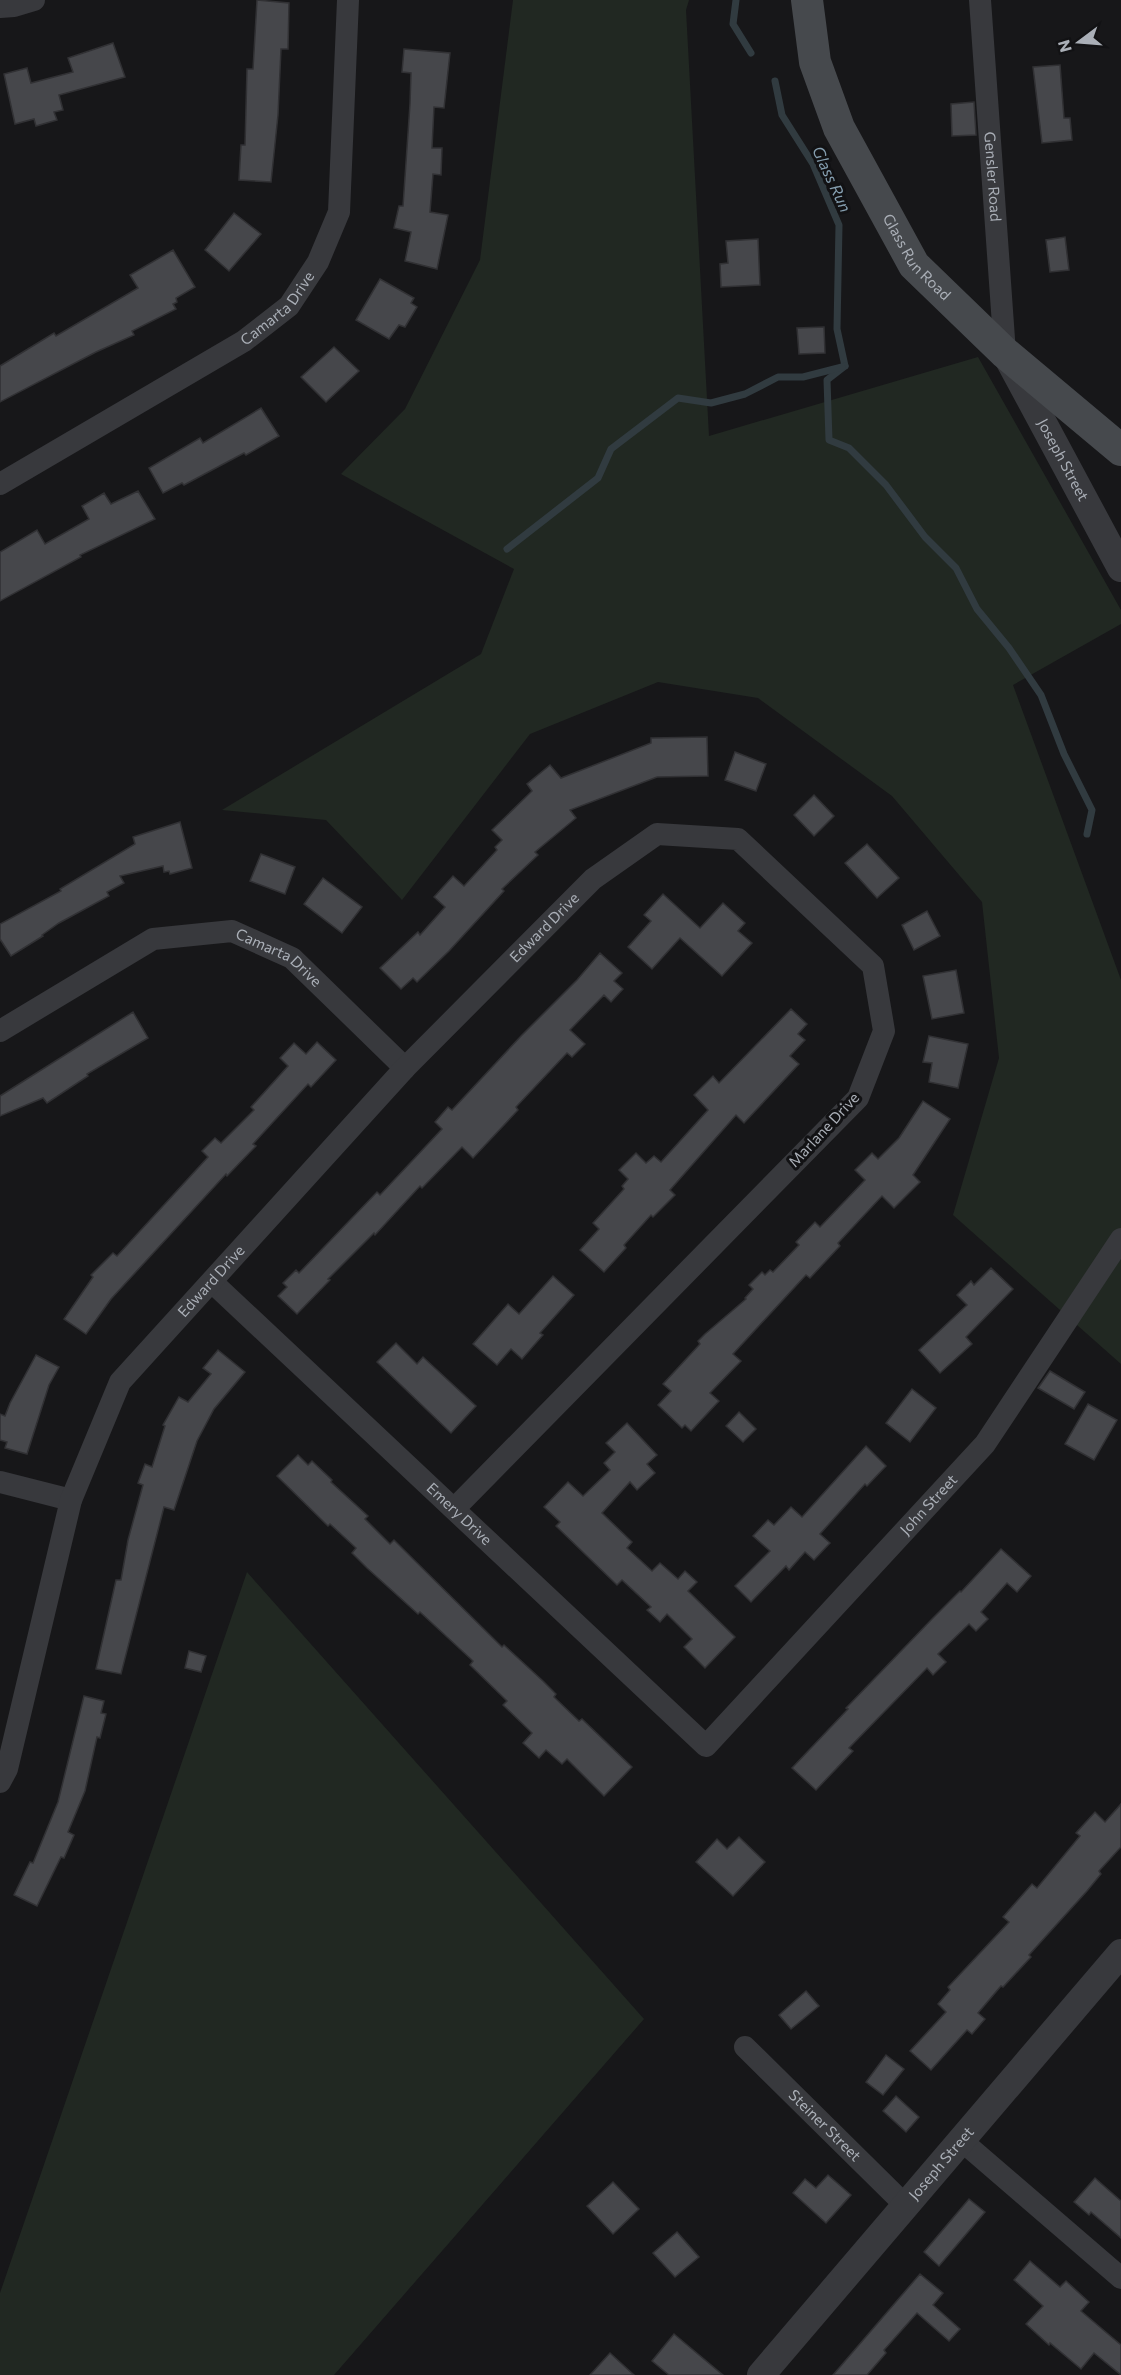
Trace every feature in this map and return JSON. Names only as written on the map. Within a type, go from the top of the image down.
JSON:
[{"type":"main road","name":"Glass Run Road","points":[[807,0],[815,62],[839,128],[914,265],[1005,353],[1121,450]]},
{"type":"street","points":[[0,7],[14,6],[34,0]]},
{"type":"street","name":"Camarta Drive","points":[[0,484],[244,341],[289,306],[318,262],[339,212],[348,0]]},
{"type":"street","name":"Gensler Road","points":[[980,0],[1005,353]]},
{"type":"street","name":"Joseph Street","points":[[1005,353],[1121,568]]},
{"type":"street","name":"Marlane Drive","points":[[455,1508],[858,1098],[884,1031],[873,966],[738,839],[657,834],[593,879]]},
{"type":"street","name":"Edward Drive","points":[[0,1782],[7,1769],[71,1500],[120,1382],[405,1068],[593,879]]},
{"type":"street","name":"Camarta Drive","points":[[0,1031],[153,939],[232,931],[292,958],[405,1068]]},
{"type":"street","name":"John Street","points":[[706,1746],[985,1444],[1121,1239]]},
{"type":"street","name":"Emery Drive","points":[[212,1282],[706,1746]]},
{"type":"street","points":[[0,1482],[71,1500]]},
{"type":"street","name":"Joseph Street","points":[[761,2375],[1121,1953]]},
{"type":"street","name":"Steiner Street","points":[[745,2047],[905,2205]]},
{"type":"street","points":[[962,2141],[1121,2278]]},
{"type":"shaded area","points":[[513,0],[689,0],[686,10],[709,436],[978,357],[1121,610],[1121,624],[1013,685],[1121,980],[1121,1364],[953,1215],[999,1058],[982,902],[892,796],[758,698],[658,682],[530,734],[402,900],[326,820],[222,810],[481,654],[514,569],[341,474],[405,409],[480,260]]},
{"type":"shaded area","points":[[247,1572],[644,2019],[334,2375],[0,2375],[0,2293]]},
{"type":"building","points":[[257,0],[289,3],[288,49],[281,49],[278,115],[271,182],[239,180],[241,145],[245,145],[247,69],[253,69]]},
{"type":"building","points":[[113,43],[125,77],[59,95],[63,110],[54,112],[57,120],[36,126],[34,119],[15,124],[4,74],[27,68],[31,83],[73,72],[68,58]]},
{"type":"building","points":[[404,49],[450,53],[444,108],[434,107],[432,148],[442,148],[441,175],[433,174],[430,212],[448,215],[437,269],[405,261],[411,232],[394,228],[399,206],[403,206],[410,104],[411,73],[402,72]]},
{"type":"building","points":[[1060,65],[1064,118],[1070,118],[1072,140],[1042,143],[1033,67]]},
{"type":"building","points":[[974,102],[976,135],[952,136],[951,104]]},
{"type":"building","points":[[234,213],[261,234],[229,271],[205,250]]},
{"type":"building","points":[[1065,237],[1069,270],[1050,272],[1046,240]]},
{"type":"building","points":[[758,239],[760,285],[721,287],[720,264],[728,263],[726,241]]},
{"type":"building","points":[[173,250],[195,287],[176,298],[177,302],[173,304],[176,309],[132,331],[134,335],[0,402],[0,366],[54,333],[56,336],[138,288],[130,275]]},
{"type":"building","points":[[380,279],[414,298],[411,303],[417,307],[405,327],[399,325],[389,339],[356,320]]},
{"type":"building","points":[[824,327],[825,353],[799,354],[797,328]]},
{"type":"building","points":[[334,347],[359,371],[326,402],[301,377]]},
{"type":"building","points":[[261,408],[279,436],[246,455],[244,453],[184,485],[182,483],[163,493],[149,468],[200,438],[203,443]]},
{"type":"building","points":[[138,491],[155,519],[80,555],[81,557],[0,601],[0,552],[37,530],[45,544],[89,519],[82,506],[104,493],[111,504]]},
{"type":"building","points":[[707,737],[708,776],[657,777],[570,810],[576,818],[535,852],[538,855],[502,889],[504,891],[417,982],[413,978],[401,989],[380,968],[418,932],[420,935],[445,907],[434,897],[453,876],[464,886],[497,850],[495,847],[502,840],[492,830],[532,791],[527,784],[550,765],[561,778],[651,743],[651,738]]},
{"type":"building","points":[[735,752],[766,764],[756,791],[725,780]]},
{"type":"building","points":[[814,795],[834,816],[814,836],[794,815]]},
{"type":"building","points":[[180,822],[192,868],[170,874],[169,871],[164,872],[163,866],[120,876],[124,883],[107,892],[109,896],[59,923],[11,956],[0,939],[0,924],[61,891],[60,889],[135,844],[133,837]]},
{"type":"building","points":[[867,844],[899,878],[877,898],[845,863]]},
{"type":"building","points":[[261,854],[295,867],[285,894],[250,881]]},
{"type":"building","points":[[323,878],[362,907],[342,933],[304,904]]},
{"type":"building","points":[[663,894],[700,928],[723,903],[745,923],[738,931],[752,943],[722,976],[680,938],[652,969],[628,947],[651,921],[644,915]]},
{"type":"building","points":[[927,911],[940,936],[914,950],[902,925]]},
{"type":"building","points":[[600,953],[622,973],[614,981],[623,989],[611,1002],[604,995],[570,1030],[585,1044],[572,1057],[567,1053],[516,1107],[518,1110],[473,1158],[462,1147],[422,1188],[420,1186],[375,1235],[374,1233],[328,1279],[330,1280],[297,1314],[278,1296],[287,1287],[283,1283],[296,1270],[299,1273],[377,1192],[380,1195],[442,1129],[435,1122],[448,1107],[452,1110]]},
{"type":"building","points":[[956,970],[964,1013],[932,1019],[923,976]]},
{"type":"building","points":[[791,1009],[807,1024],[798,1034],[805,1040],[790,1056],[799,1064],[744,1123],[736,1115],[670,1190],[675,1195],[653,1217],[651,1215],[604,1272],[580,1250],[599,1229],[593,1223],[624,1189],[622,1186],[628,1179],[619,1170],[636,1153],[646,1163],[654,1156],[661,1162],[708,1110],[694,1095],[713,1076],[719,1083]]},
{"type":"building","points":[[133,1012],[148,1038],[87,1074],[88,1076],[47,1103],[43,1098],[0,1116],[0,1096]]},
{"type":"building","points":[[929,1036],[968,1044],[958,1088],[929,1082],[932,1063],[923,1062]]},
{"type":"building","points":[[317,1042],[336,1060],[311,1087],[308,1084],[253,1144],[256,1146],[227,1176],[226,1174],[111,1299],[86,1334],[64,1319],[93,1277],[91,1275],[113,1253],[117,1256],[208,1157],[202,1151],[215,1138],[221,1143],[254,1110],[251,1107],[288,1066],[280,1058],[294,1043],[306,1054]]},
{"type":"building","points":[[923,1101],[950,1119],[913,1175],[920,1182],[894,1208],[882,1196],[838,1243],[840,1246],[810,1278],[806,1275],[733,1354],[741,1361],[710,1393],[719,1401],[691,1431],[685,1425],[682,1428],[658,1405],[671,1391],[663,1384],[700,1344],[698,1341],[746,1299],[753,1289],[749,1285],[762,1272],[765,1275],[770,1270],[773,1272],[799,1245],[796,1242],[815,1222],[820,1227],[865,1180],[855,1170],[872,1153],[878,1159],[899,1138]]},
{"type":"building","points":[[991,1268],[1013,1289],[966,1337],[972,1344],[940,1373],[919,1350],[967,1305],[957,1295],[971,1281],[974,1285]]},
{"type":"building","points":[[553,1276],[574,1295],[540,1333],[543,1335],[522,1359],[511,1349],[497,1365],[473,1344],[508,1304],[519,1314]]},
{"type":"building","points":[[396,1343],[417,1364],[423,1357],[476,1406],[451,1433],[377,1362]]},
{"type":"building","points":[[218,1350],[245,1372],[214,1409],[197,1441],[174,1510],[164,1507],[121,1674],[96,1669],[116,1580],[121,1580],[128,1540],[143,1485],[138,1483],[145,1464],[152,1467],[165,1426],[163,1425],[179,1397],[188,1402],[211,1374],[203,1368]]},
{"type":"building","points":[[36,1355],[59,1367],[49,1385],[27,1454],[5,1448],[7,1442],[0,1440],[0,1414],[5,1416]]},
{"type":"building","points":[[1050,1371],[1085,1392],[1074,1409],[1038,1388]]},
{"type":"building","points":[[912,1389],[936,1408],[910,1442],[886,1423]]},
{"type":"building","points":[[1088,1404],[1117,1420],[1094,1460],[1065,1444]]},
{"type":"building","points":[[739,1412],[756,1429],[743,1442],[726,1426]]},
{"type":"building","points":[[627,1423],[657,1455],[647,1464],[655,1473],[637,1490],[630,1482],[602,1513],[632,1542],[627,1548],[652,1571],[660,1563],[678,1579],[685,1571],[697,1582],[688,1591],[735,1637],[705,1668],[684,1647],[692,1639],[667,1614],[660,1622],[647,1610],[651,1607],[622,1580],[617,1585],[556,1526],[560,1522],[544,1507],[568,1482],[583,1496],[610,1470],[604,1463],[615,1452],[606,1443]]},
{"type":"building","points":[[866,1446],[886,1466],[867,1486],[865,1484],[820,1534],[830,1543],[814,1560],[805,1552],[789,1570],[786,1566],[751,1602],[735,1586],[770,1551],[753,1536],[768,1520],[774,1525],[791,1507],[802,1517]]},
{"type":"building","points":[[298,1455],[308,1465],[312,1461],[368,1516],[365,1519],[390,1544],[394,1540],[502,1647],[504,1645],[543,1681],[556,1694],[554,1697],[579,1721],[582,1719],[632,1767],[604,1796],[567,1759],[562,1764],[546,1750],[539,1758],[523,1743],[532,1733],[503,1705],[507,1701],[470,1665],[473,1661],[420,1612],[418,1614],[367,1568],[352,1553],[356,1548],[330,1524],[328,1526],[277,1476]]},
{"type":"building","points":[[1001,1549],[1031,1576],[1017,1592],[1007,1583],[981,1612],[988,1619],[976,1631],[969,1624],[938,1654],[946,1662],[933,1675],[927,1668],[849,1748],[853,1751],[816,1790],[792,1768],[848,1709],[846,1708]]},
{"type":"building","points":[[189,1651],[206,1656],[201,1672],[185,1668]]},
{"type":"building","points":[[84,1696],[104,1701],[101,1713],[106,1714],[100,1738],[97,1737],[85,1791],[68,1832],[74,1835],[37,1906],[14,1895],[30,1862],[33,1863],[58,1802]]},
{"type":"building","points":[[1121,1804],[1121,1847],[1099,1871],[1101,1874],[1087,1891],[1029,1955],[1031,1957],[1003,1987],[1001,1986],[978,2013],[985,2019],[972,2034],[967,2030],[931,2070],[910,2051],[946,2012],[938,2004],[950,1990],[948,1987],[1009,1922],[1003,1917],[1032,1884],[1037,1888],[1080,1836],[1076,1833],[1095,1812],[1105,1822]]},
{"type":"building","points":[[739,1837],[765,1862],[733,1896],[696,1862],[717,1839],[727,1849]]},
{"type":"building","points":[[806,1991],[819,2006],[791,2029],[779,2015]]},
{"type":"building","points":[[886,2055],[904,2069],[883,2095],[866,2082]]},
{"type":"building","points":[[896,2096],[919,2117],[906,2132],[883,2111]]},
{"type":"building","points":[[828,2175],[851,2195],[826,2223],[793,2193],[805,2179],[816,2188]]},
{"type":"building","points":[[1095,2178],[1121,2201],[1121,2238],[1091,2212],[1089,2215],[1074,2202]]},
{"type":"building","points":[[613,2182],[639,2209],[613,2234],[587,2206]]},
{"type":"building","points":[[969,2199],[985,2212],[939,2266],[924,2252]]},
{"type":"building","points":[[677,2232],[699,2257],[675,2277],[653,2253]]},
{"type":"building","points":[[1030,2261],[1060,2287],[1066,2281],[1089,2302],[1081,2311],[1121,2345],[1121,2375],[1094,2353],[1081,2369],[1026,2324],[1043,2306],[1014,2280]]},
{"type":"building","points":[[920,2274],[943,2293],[933,2305],[960,2329],[949,2341],[917,2313],[884,2350],[886,2353],[867,2375],[833,2375]]},
{"type":"building","points":[[674,2334],[723,2375],[669,2375],[652,2361]]},
{"type":"building","points":[[610,2353],[634,2375],[590,2375]]},
{"type":"waterway","name":"Glass Run","points":[[736,0],[733,24],[751,53]]},
{"type":"waterway","name":"Glass Run","points":[[775,81],[782,115],[813,164],[839,225],[837,329],[845,366]]},
{"type":"waterway","points":[[845,366],[827,380],[829,440],[849,448],[886,485],[925,537],[956,568],[977,609],[1009,648],[1041,695],[1064,754],[1092,810],[1087,834]]},
{"type":"waterway","points":[[507,549],[598,478],[611,449],[678,398],[711,403],[745,394],[778,377],[803,377],[842,367]]}]
